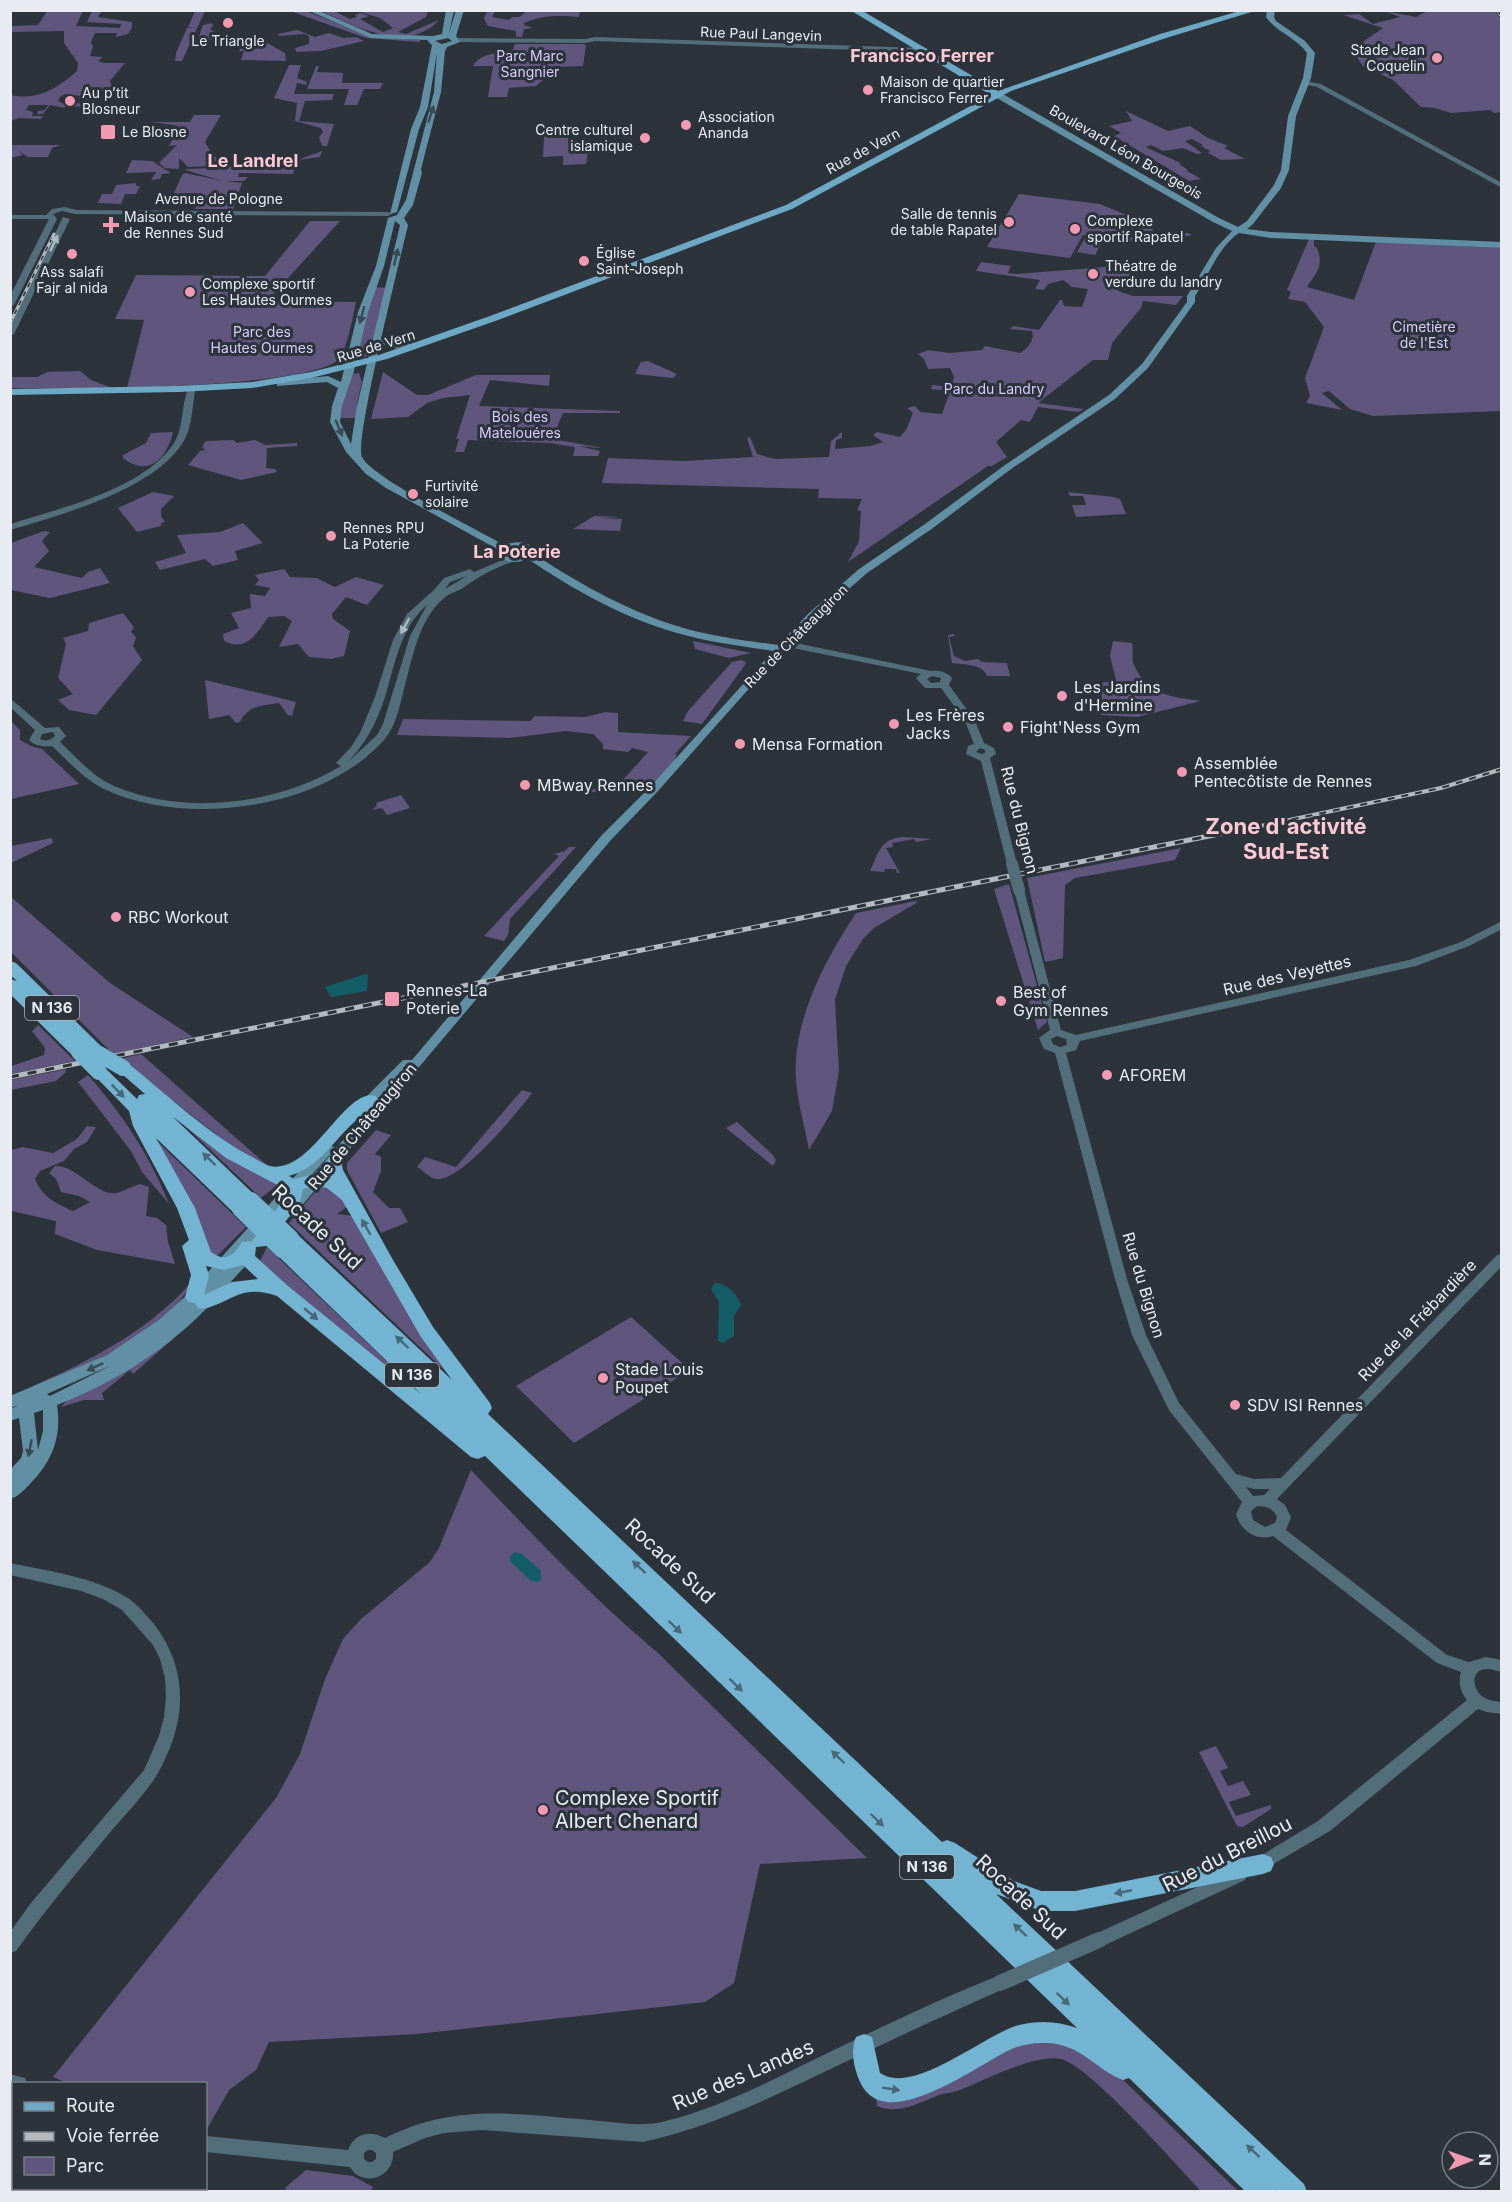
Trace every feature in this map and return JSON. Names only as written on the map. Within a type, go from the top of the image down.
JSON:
[{"type":"highway","name":"Rocade Sud","points":[[10,966],[91,1052]]},
{"type":"highway","name":"Rocade Sud","points":[[10,984],[112,1070],[542,1500],[1264,2192]]},
{"type":"highway","points":[[91,1052],[112,1070],[232,1154],[267,1172],[294,1198],[260,1242]]},
{"type":"highway","name":"Rocade Sud","points":[[112,1070],[137,1110],[245,1204]]},
{"type":"highway","points":[[267,1172],[291,1171],[305,1164],[345,1121],[370,1100]]},
{"type":"highway","points":[[137,1110],[141,1126],[159,1154],[178,1193],[203,1256],[223,1265],[234,1263],[245,1256],[247,1247],[304,1181],[317,1179],[330,1181],[337,1185],[352,1204]]},
{"type":"highway","points":[[339,1153],[334,1165],[335,1170],[352,1204],[427,1332],[506,1440]]},
{"type":"highway","points":[[178,1193],[186,1231],[200,1275],[199,1300],[239,1285],[266,1285],[283,1291]]},
{"type":"highway","name":"Rocade Sud","points":[[287,1244],[506,1440],[1295,2192]]},
{"type":"highway","points":[[245,1256],[283,1291],[508,1479],[524,1492],[542,1500]]},
{"type":"highway","points":[[911,1827],[1006,1888],[1041,1901],[1075,1901],[1263,1864]]},
{"type":"highway","points":[[864,2045],[865,2061],[872,2081],[880,2087],[896,2091],[919,2087],[935,2080],[1010,2039],[1026,2034],[1057,2034],[1084,2042],[1100,2051],[1137,2082],[1159,2090]]},
{"type":"main road","points":[[310,10],[367,35],[444,41]]},
{"type":"main road","points":[[394,215],[408,208],[414,180],[418,173],[417,169],[433,110],[442,63],[441,51],[447,30],[446,21],[450,10]]},
{"type":"main road","points":[[357,458],[355,450],[368,384],[353,351],[368,293],[380,266],[415,129],[423,110],[432,64],[460,10]]},
{"type":"main road","points":[[854,10],[998,95]]},
{"type":"main road","name":"Rue de Châteaugiron","points":[[317,1179],[606,838],[654,789],[778,646],[850,574],[1101,405],[1140,370],[1203,286],[1240,231],[1247,226],[1278,186],[1285,170],[1292,116],[1305,83],[1311,55],[1310,49],[1274,24],[1270,17],[1271,10]]},
{"type":"main road","name":"Rue de Vern","points":[[10,397],[280,384],[361,366],[789,207],[1017,86],[1163,36],[1249,11]]},
{"type":"main road","points":[[432,64],[442,63]]},
{"type":"main road","name":"Boulevard Léon Bourgeois","points":[[998,95],[1216,220],[1240,231],[1266,235],[1502,245]]},
{"type":"main road","points":[[394,215],[404,225],[393,264],[392,283],[378,336],[361,366],[343,387],[335,422],[349,450],[370,472],[390,486],[514,554],[644,618],[675,628],[778,646]]},
{"type":"main road","name":"Rue de Vern","points":[[10,392],[191,390],[268,383],[361,366],[494,318]]},
{"type":"main road","points":[[280,384],[328,379],[343,387]]},
{"type":"main road","name":"Rue de Châteaugiron","points":[[10,1415],[27,1403],[132,1347],[199,1300],[223,1265],[291,1196],[370,1100],[396,1073],[428,1047]]},
{"type":"main road","name":"Rue de Châteaugiron","points":[[10,1402],[49,1402],[129,1362],[166,1336],[199,1300],[260,1242]]},
{"type":"main road","points":[[10,1493],[35,1470],[46,1453],[51,1430],[49,1402]]},
{"type":"main road","points":[[10,1480],[26,1463],[31,1448],[32,1438],[27,1403]]},
{"type":"street","name":"Rue Paul Langevin","points":[[444,41],[589,41],[593,43],[599,41],[921,50]]},
{"type":"street","points":[[1305,83],[1319,85],[1502,186]]},
{"type":"street","name":"Avenue de Pologne","points":[[51,218],[50,213],[59,209],[75,212],[394,215]]},
{"type":"street","points":[[10,217],[66,219],[73,216],[75,212]]},
{"type":"street","points":[[10,305],[51,218]]},
{"type":"street","points":[[10,334],[66,219]]},
{"type":"street","points":[[374,282],[375,286],[380,288],[392,283]]},
{"type":"street","points":[[378,336],[383,342],[392,345],[403,347],[419,344]]},
{"type":"street","points":[[10,527],[116,489],[150,471],[165,460],[178,444],[184,429],[191,390]]},
{"type":"street","points":[[289,793],[327,775],[352,754],[366,729],[398,640],[408,619],[422,602],[454,583],[514,554]]},
{"type":"street","points":[[10,701],[41,730],[35,735],[36,742],[43,744],[54,742],[102,783],[125,794],[155,802],[218,806],[260,801],[289,793],[338,773],[364,755],[382,736],[392,717],[410,650],[425,614],[438,597],[454,583]]},
{"type":"street","points":[[778,646],[925,676]]},
{"type":"street","name":"Rue du Bignon","points":[[963,710],[924,683],[925,676],[945,676],[947,681],[944,685],[963,710],[977,732],[979,746],[972,748],[970,752],[977,757],[985,758],[1056,1032]]},
{"type":"street","points":[[932,687],[944,685]]},
{"type":"street","name":"Rue des Veyettes","points":[[1073,1039],[1412,963],[1465,944],[1502,924]]},
{"type":"street","points":[[1056,1032],[1068,1034],[1073,1039],[1072,1047],[1060,1051],[1048,1046],[1045,1041],[1047,1036],[1056,1032]]},
{"type":"street","name":"Rue du Bignon","points":[[1060,1051],[1121,1279],[1139,1335],[1174,1406],[1250,1503]]},
{"type":"street","name":"Rue de la Frébardière","points":[[1267,1501],[1502,1258]]},
{"type":"street","points":[[1231,1478],[1254,1484],[1282,1483]]},
{"type":"street","points":[[1276,1531],[1284,1523],[1279,1507],[1267,1501],[1250,1503],[1243,1510],[1244,1521],[1248,1526],[1259,1532],[1276,1531],[1442,1659],[1470,1669]]},
{"type":"street","points":[[10,1569],[89,1587],[124,1602],[154,1635],[164,1650],[169,1662],[174,1695],[170,1731],[149,1775],[38,1908],[10,1946]]},
{"type":"street","points":[[1502,1666],[1483,1663],[1470,1669],[1465,1681],[1470,1695],[1476,1701],[1491,1708],[1502,1708]]},
{"type":"street","name":"Rue du Breillou","points":[[1000,1983],[1263,1864],[1324,1826],[1476,1701]]},
{"type":"street","name":"Rue des Landes","points":[[207,2144],[355,2159],[360,2147],[366,2142],[376,2142],[383,2148],[406,2135],[440,2125],[477,2120],[643,2134],[665,2130],[766,2093],[944,2006],[1000,1983]]},
{"type":"green space","points":[[47,11],[83,11],[76,26],[120,28],[121,24],[87,22],[92,11],[101,12],[98,17],[132,22],[128,34],[116,37],[117,33],[95,33],[91,42],[93,47],[90,56],[103,57],[98,61],[125,63],[110,81],[112,86],[92,92],[85,106],[69,107],[84,100],[79,99],[80,96],[66,94],[58,101],[66,105],[65,108],[50,105],[43,114],[37,114],[38,111],[45,110],[48,105],[29,105],[26,110],[33,112],[32,116],[43,116],[41,119],[19,118],[11,121],[11,95],[30,96],[47,92],[77,71],[78,63],[64,43],[64,31],[11,32],[11,26],[38,25]]},
{"type":"green space","points":[[195,11],[205,11],[182,61],[175,61],[187,28],[195,27],[188,27]]},
{"type":"green space","points":[[290,11],[306,11],[371,37],[420,40],[420,42],[366,38]]},
{"type":"green space","points":[[321,11],[334,11],[350,19],[357,17],[355,15],[360,13],[369,16],[360,19],[383,32],[393,28],[380,18],[357,11],[428,11],[426,17],[398,32],[406,34],[439,20],[426,30],[412,35],[397,36],[365,30]]},
{"type":"green space","points":[[487,11],[495,11],[492,17],[509,20],[527,11],[580,11],[579,17],[552,16],[524,23],[533,28],[524,29],[522,37],[516,37],[516,31],[488,26],[484,19]]},
{"type":"green space","name":"Stade Jean Coquelin","points":[[1385,11],[1416,17],[1427,11],[1495,11],[1501,19],[1501,112],[1494,113],[1490,110],[1451,113],[1421,107],[1393,80],[1363,66],[1356,56],[1364,41],[1383,28],[1343,15],[1359,14],[1373,24],[1400,17]]},
{"type":"green space","points":[[212,23],[213,26],[210,29],[221,36],[248,40],[259,38],[285,53],[286,61],[241,60],[244,51],[239,51],[243,45],[236,45],[232,41],[218,46],[220,44],[212,42],[213,40],[198,39],[203,25]]},
{"type":"green space","points":[[297,30],[315,37],[329,33],[343,38],[356,37],[364,41],[321,51],[296,52],[295,48],[309,44],[309,36],[304,34],[279,36],[278,34]]},
{"type":"green space","name":"Parc Marc Sangnier","points":[[515,44],[583,44],[586,45],[583,66],[558,67],[536,86],[509,88],[507,97],[488,97],[493,66],[473,66],[476,61],[485,56],[512,52]]},
{"type":"green space","points":[[289,65],[301,65],[297,78],[307,82],[306,85],[297,83],[294,94],[334,94],[332,100],[305,101],[299,121],[334,124],[327,146],[322,146],[319,137],[323,132],[321,128],[295,121],[297,103],[274,98]]},
{"type":"green space","points":[[316,66],[319,66],[317,72],[343,73],[342,83],[383,83],[380,89],[364,89],[357,105],[344,105],[349,89],[307,89]]},
{"type":"green space","points":[[1126,111],[1168,131],[1190,126],[1208,138],[1228,146],[1224,148],[1245,159],[1221,160],[1208,153],[1210,151],[1192,139],[1185,141],[1202,153],[1197,154],[1183,148],[1163,151],[1151,145],[1145,147],[1181,163],[1179,164],[1187,171],[1201,179],[1189,181],[1114,136],[1121,133],[1109,126],[1132,121]]},
{"type":"green space","points":[[194,115],[221,115],[205,142],[211,153],[221,162],[208,166],[188,167],[179,158],[179,169],[165,168],[159,163],[177,145],[169,146],[179,126],[152,122],[190,122]]},
{"type":"green space","points":[[574,135],[568,138],[569,142],[576,145],[591,140],[591,152],[588,152],[586,164],[563,165],[563,156],[543,157],[544,136]]},
{"type":"green space","points":[[11,145],[61,145],[52,148],[48,157],[28,157],[17,150],[23,155],[11,158]]},
{"type":"green space","points":[[322,151],[320,157],[298,160],[293,174],[239,173],[238,177],[248,177],[244,181],[225,181],[242,183],[233,209],[195,209],[201,195],[173,195],[185,173],[223,181],[185,170],[187,169],[210,168],[224,163],[231,167],[287,164]]},
{"type":"green space","points":[[132,160],[152,161],[171,173],[162,174],[160,179],[151,180],[156,172],[126,173]]},
{"type":"green space","points":[[136,183],[136,186],[140,186],[136,194],[125,194],[121,204],[98,203],[102,194],[112,194],[116,185]]},
{"type":"green space","name":"Complexe sportif Rapatel","points":[[1019,194],[1100,204],[1151,225],[1154,234],[1188,233],[1192,235],[1161,242],[1155,237],[1141,242],[1104,238],[1095,255],[1077,252],[1086,236],[1083,235],[1070,258],[987,247]]},
{"type":"green space","name":"Parc des Hautes Ourmes","points":[[310,221],[340,221],[267,301],[356,302],[347,341],[339,359],[325,367],[272,378],[127,388],[144,320],[115,319],[136,275],[265,276]]},
{"type":"green space","name":"Cimetière de l'Est","points":[[1309,239],[1314,239],[1320,264],[1307,287],[1354,300],[1376,242],[1501,248],[1501,411],[1373,416],[1350,409],[1329,391],[1322,393],[1342,410],[1306,403],[1310,396],[1305,378],[1324,327],[1305,302],[1288,299],[1291,292],[1287,290]]},
{"type":"green space","name":"Parc du Landry","points":[[981,262],[1011,266],[1008,273],[1017,274],[1127,263],[1131,278],[1118,291],[1133,296],[1183,296],[1176,305],[1143,301],[1141,308],[1112,343],[1108,360],[1093,360],[1038,403],[1084,409],[1078,412],[1038,407],[1030,422],[1021,420],[996,442],[1007,457],[988,466],[848,562],[859,541],[861,511],[857,510],[862,499],[818,498],[819,489],[602,483],[608,458],[683,461],[753,457],[747,438],[750,437],[757,454],[775,459],[829,457],[831,441],[842,432],[842,438],[836,440],[835,449],[870,446],[883,442],[873,435],[877,432],[900,437],[906,430],[913,413],[907,408],[915,406],[920,412],[942,414],[950,391],[931,389],[932,385],[951,387],[954,377],[950,368],[928,369],[924,359],[918,354],[928,350],[950,353],[982,350],[985,346],[1020,353],[1030,344],[1033,338],[1032,331],[1010,329],[1013,326],[1039,330],[1060,300],[1064,306],[1082,307],[1088,289],[1072,287],[1063,280],[1048,284],[1044,290],[1035,289],[1040,280],[976,271]]},
{"type":"green space","points":[[373,287],[388,288],[372,354],[360,359],[355,351]]},
{"type":"green space","points":[[648,361],[677,374],[673,378],[635,374],[641,362]]},
{"type":"green space","points":[[80,371],[91,380],[112,388],[11,388],[11,377],[37,377],[47,372]]},
{"type":"green space","name":"Bois des Matelouéres","points":[[383,372],[417,395],[428,395],[476,375],[550,375],[549,386],[490,380],[479,406],[620,411],[620,413],[563,413],[552,439],[603,448],[579,446],[600,451],[598,456],[573,456],[575,447],[550,443],[468,440],[464,452],[455,452],[459,439],[456,439],[470,395],[443,398],[427,403],[408,417],[371,419]]},
{"type":"green space","points":[[359,373],[362,382],[357,403],[359,418],[337,418],[352,374]]},
{"type":"green space","points":[[173,432],[166,450],[156,462],[141,466],[132,464],[123,458],[123,455],[146,443],[151,433]]},
{"type":"green space","points":[[233,440],[237,443],[255,440],[265,445],[297,443],[297,446],[267,448],[266,468],[275,469],[277,472],[241,480],[188,465],[200,451],[205,450],[202,447],[206,441]]},
{"type":"green space","points":[[153,492],[174,496],[161,509],[161,516],[165,522],[161,523],[161,526],[137,532],[118,508]]},
{"type":"green space","points":[[1068,492],[1120,499],[1126,514],[1076,517],[1072,505],[1086,505],[1083,496],[1070,496]]},
{"type":"green space","points":[[594,516],[622,517],[601,518],[622,519],[620,531],[573,529]]},
{"type":"green space","points":[[243,523],[263,543],[235,551],[238,560],[213,566],[205,559],[160,570],[155,562],[186,553],[177,535],[220,532]]},
{"type":"green space","points":[[44,531],[50,532],[42,541],[49,551],[34,567],[82,578],[88,572],[100,568],[110,583],[50,598],[11,590],[11,543]]},
{"type":"green space","points":[[284,569],[290,577],[316,578],[335,587],[356,577],[384,585],[367,605],[346,597],[332,614],[333,619],[350,631],[344,656],[331,659],[309,657],[298,644],[279,647],[292,621],[284,616],[268,617],[255,635],[245,643],[232,644],[224,641],[223,634],[239,628],[231,613],[251,608],[250,594],[265,596],[270,588],[255,585],[259,580],[255,575]]},
{"type":"green space","points":[[123,613],[134,627],[131,632],[136,637],[133,646],[142,660],[96,715],[69,710],[58,700],[73,694],[58,678],[66,644],[63,638],[88,631],[89,623]]},
{"type":"green space","points":[[954,634],[955,636],[949,637],[954,656],[965,661],[978,659],[982,662],[1007,663],[1010,676],[987,676],[977,667],[952,663],[948,635]]},
{"type":"green space","points":[[693,641],[751,653],[729,658],[695,649]]},
{"type":"green space","points":[[1113,641],[1132,643],[1134,665],[1139,675],[1153,689],[1170,696],[1201,701],[1137,717],[1101,715],[1102,683],[1116,680],[1110,656]]},
{"type":"green space","points":[[741,660],[746,662],[745,665],[702,724],[683,721],[688,711],[732,662]]},
{"type":"green space","points":[[205,680],[296,702],[292,716],[288,715],[279,703],[251,709],[240,722],[236,723],[229,715],[209,719]]},
{"type":"green space","points":[[606,712],[618,713],[618,732],[691,736],[675,754],[677,755],[669,768],[649,785],[625,792],[584,792],[588,789],[615,789],[648,752],[632,748],[628,752],[603,749],[603,744],[593,734],[566,731],[510,738],[397,735],[403,719],[530,721],[535,716],[585,717]]},
{"type":"green space","points":[[10,720],[20,730],[20,740],[42,749],[79,784],[11,799]]},
{"type":"green space","points":[[401,795],[410,808],[387,815],[382,808],[372,810],[377,806],[376,803]]},
{"type":"green space","points":[[903,837],[932,839],[892,843],[893,847],[886,848],[900,873],[897,873],[896,869],[885,869],[884,872],[870,871],[881,848],[889,840]]},
{"type":"green space","points":[[52,838],[53,843],[11,863],[11,846]]},
{"type":"green space","points":[[569,847],[576,847],[510,919],[508,935],[504,941],[484,936],[559,856],[554,854],[565,851]]},
{"type":"green space","points":[[1181,848],[1175,860],[1075,878],[1065,885],[1063,958],[1045,962],[1027,878]]},
{"type":"green space","points":[[1009,884],[1047,1022],[1038,1030],[994,889]]},
{"type":"green space","points":[[10,896],[110,983],[193,1037],[113,1054],[11,952]]},
{"type":"green space","points":[[918,902],[874,928],[863,939],[846,966],[835,1000],[839,1071],[832,1111],[809,1150],[797,1090],[796,1059],[799,1036],[812,993],[833,951],[856,913]]},
{"type":"green space","points":[[38,1025],[75,1061],[11,1074],[11,1066],[44,1055],[45,1048],[32,1031]]},
{"type":"green space","points":[[141,1054],[268,1166],[235,1149],[119,1059]]},
{"type":"green space","points":[[66,1069],[56,1081],[11,1090],[11,1080]]},
{"type":"green space","points":[[88,1075],[134,1136],[169,1204],[142,1172],[131,1151],[78,1082]]},
{"type":"green space","points":[[522,1090],[532,1093],[488,1145],[459,1170],[436,1179],[417,1167],[425,1157],[456,1167]]},
{"type":"green space","points":[[737,1122],[773,1155],[776,1160],[773,1166],[726,1128]]},
{"type":"green space","points":[[183,1124],[281,1182],[261,1198]]},
{"type":"green space","points":[[87,1126],[96,1127],[87,1142],[74,1149],[64,1161],[40,1171],[35,1179],[38,1185],[51,1199],[73,1211],[90,1202],[79,1196],[61,1192],[56,1179],[49,1173],[55,1166],[71,1170],[109,1193],[117,1193],[140,1184],[149,1187],[146,1216],[157,1218],[166,1225],[168,1242],[175,1264],[97,1250],[55,1234],[56,1221],[11,1211],[11,1150],[23,1147],[53,1153],[77,1139]]},
{"type":"green space","points":[[376,1130],[391,1135],[375,1154],[381,1157],[381,1171],[373,1192],[389,1208],[400,1208],[408,1222],[381,1233],[347,1170],[347,1163]]},
{"type":"green space","points":[[157,1141],[246,1227],[214,1259]]},
{"type":"green space","points":[[323,1182],[329,1184],[348,1206],[337,1214],[353,1216],[462,1387],[289,1223]]},
{"type":"green space","points":[[267,1247],[423,1396],[258,1265]]},
{"type":"green space","points":[[195,1278],[182,1298],[146,1331],[78,1369],[34,1388],[33,1386],[78,1365],[141,1327],[160,1313]]},
{"type":"green space","name":"Stade Louis Poupet","points":[[631,1317],[690,1370],[574,1443],[516,1386]]},
{"type":"green space","points":[[172,1337],[174,1338],[133,1374],[130,1370],[102,1393],[104,1400],[84,1400],[61,1407],[68,1399]]},
{"type":"green space","name":"Complexe Sportif Albert Chenard","points":[[471,1470],[585,1587],[658,1653],[867,1858],[760,1864],[734,1983],[705,2002],[417,2034],[269,2042],[256,2070],[229,2090],[207,2129],[207,2082],[65,2082],[53,2077],[276,1798],[300,1754],[325,1679],[343,1639],[361,1619],[430,1562],[439,1548]]},
{"type":"green space","points":[[1216,1746],[1228,1768],[1220,1771],[1228,1786],[1243,1781],[1251,1795],[1229,1802],[1236,1816],[1271,1805],[1271,1809],[1243,1827],[1237,1826],[1199,1752]]},
{"type":"green space","points":[[1050,2037],[1114,2071],[1238,2191],[1201,2191],[1092,2079],[1061,2059],[1050,2058],[1023,2064],[957,2091],[939,2095],[909,2107],[893,2109],[877,2106],[876,2098],[1006,2046]]},
{"type":"green space","points":[[306,2170],[353,2176],[373,2187],[370,2192],[285,2191],[286,2187]]},
{"type":"water","points":[[368,975],[367,991],[331,997],[325,987]]},
{"type":"water","points":[[715,1283],[731,1290],[741,1305],[734,1316],[734,1336],[723,1343],[718,1341],[719,1302],[711,1289]]},
{"type":"water","points":[[514,1552],[522,1554],[541,1571],[541,1580],[531,1581],[510,1561]]},
{"type":"railway","points":[[1497,10],[1502,17]]},
{"type":"railway","points":[[10,323],[54,234]]},
{"type":"railway","points":[[1237,831],[1441,788],[1502,769]]},
{"type":"railway","points":[[10,1077],[1244,829]]},
{"type":"place","name":"Le Triangle","points":[[228,23]]},
{"type":"place","name":"Stade Jean Coquelin","points":[[1437,58]]},
{"type":"place","name":"Maison de quartier Francisco Ferrer","points":[[868,90]]},
{"type":"place","name":"Au p’tit Blosneur","points":[[70,101]]},
{"type":"place","name":"Association Ananda","points":[[686,125]]},
{"type":"place","name":"Le Blosne","points":[[108,132]]},
{"type":"place","name":"Centre culturel islamique","points":[[645,138]]},
{"type":"place","name":"Salle de tennis de table Rapatel","points":[[1009,222]]},
{"type":"place","name":"Maison de santé de Rennes Sud","points":[[111,225]]},
{"type":"place","name":"Complexe sportif Rapatel","points":[[1075,229]]},
{"type":"place","name":"Ass salafi Fajr al nida","points":[[72,254]]},
{"type":"place","name":"Église Saint-Joseph","points":[[584,261]]},
{"type":"place","name":"Théatre de verdure du landry","points":[[1093,274]]},
{"type":"place","name":"Complexe sportif Les Hautes Ourmes","points":[[190,292]]},
{"type":"place","name":"Furtivité solaire","points":[[413,494]]},
{"type":"place","name":"Rennes RPU La Poterie","points":[[331,536]]},
{"type":"place","name":"Les Jardins d'Hermine","points":[[1062,696]]},
{"type":"place","name":"Les Frères Jacks","points":[[894,724]]},
{"type":"place","name":"Fight'Ness Gym","points":[[1008,727]]},
{"type":"place","name":"Mensa Formation","points":[[740,744]]},
{"type":"place","name":"Assemblée Pentecôtiste de Rennes","points":[[1182,772]]},
{"type":"place","name":"MBway Rennes","points":[[525,785]]},
{"type":"place","name":"RBC Workout","points":[[116,917]]},
{"type":"place","name":"Rennes-La Poterie","points":[[392,999]]},
{"type":"place","name":"Best of Gym Rennes","points":[[1001,1001]]},
{"type":"place","name":"AFOREM","points":[[1107,1075]]},
{"type":"place","name":"Stade Louis Poupet","points":[[603,1378]]},
{"type":"place","name":"SDV ISI Rennes","points":[[1235,1405]]},
{"type":"place","name":"Complexe Sportif Albert Chenard","points":[[543,1810]]},
{"type":"district","name":"Francisco Ferrer","points":[[922,56]]},
{"type":"district","name":"Le Landrel","points":[[253,161]]},
{"type":"district","name":"La Poterie","points":[[517,552]]},
{"type":"district","name":"Zone d'activité Sud-Est","points":[[1286,838]]}]
